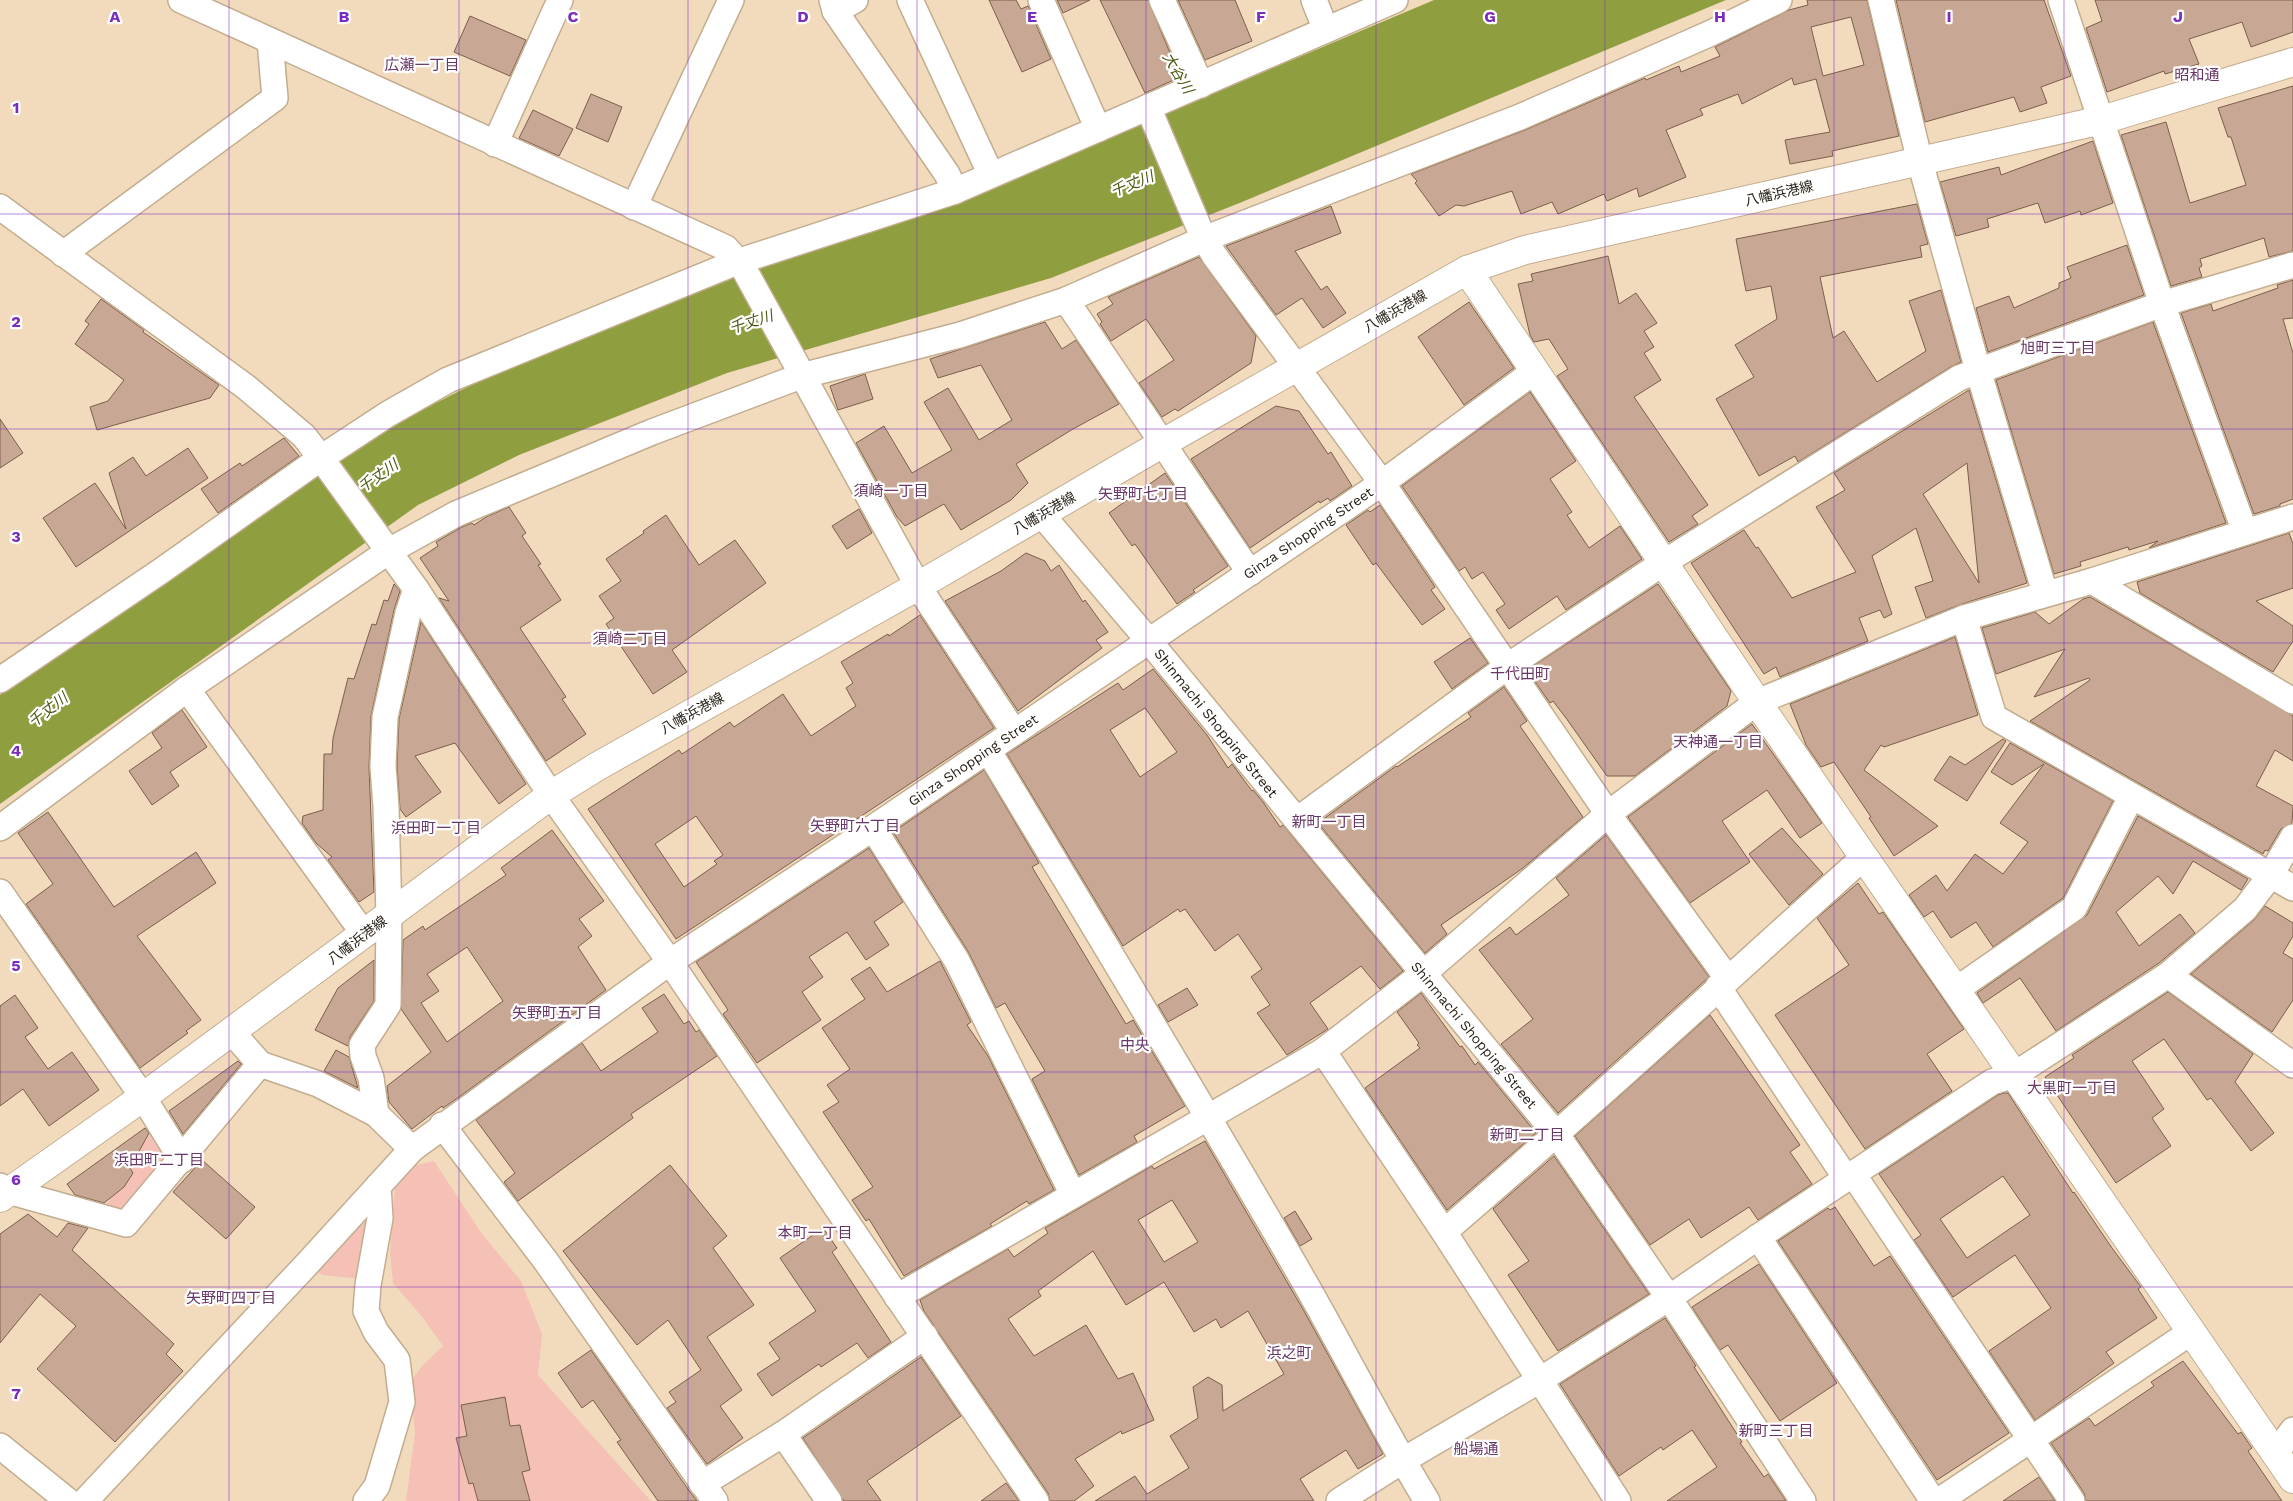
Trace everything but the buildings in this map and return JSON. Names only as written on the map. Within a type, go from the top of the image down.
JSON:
[{"type":"main road","name":"八幡浜港線","points":[[3,1192],[143,1097],[551,795],[598,766],[918,586],[1467,270],[1525,250],[2102,120],[2293,62]]},
{"type":"main road","points":[[1467,270],[1757,702],[2293,1479]]},
{"type":"street","points":[[181,0],[726,248],[741,265],[918,586],[1014,732]]},
{"type":"street","points":[[495,144],[560,0]]},
{"type":"street","points":[[634,207],[731,0]]},
{"type":"street","points":[[910,0],[991,176]]},
{"type":"street","points":[[1041,0],[1098,129]]},
{"type":"street","points":[[1162,0],[1201,85]]},
{"type":"street","points":[[1314,0],[1326,30]]},
{"type":"street","points":[[0,680],[324,463],[388,414],[448,380],[741,265],[955,191],[1098,129],[1150,112],[1201,85],[1395,0]]},
{"type":"street","points":[[0,828],[385,545],[799,372],[960,335],[1066,300],[1202,235],[1520,117],[1709,34],[1779,0]]},
{"type":"street","points":[[1881,0],[1920,162],[1978,370],[2045,593]]},
{"type":"street","points":[[2061,0],[2162,304],[2245,532]]},
{"type":"street","points":[[841,4],[947,174],[955,191]]},
{"type":"street","points":[[63,254],[275,98],[270,41]]},
{"type":"street","points":[[1150,112],[1202,235],[1296,368],[1382,483],[1508,666],[1723,983],[1850,1176],[2072,1501]]},
{"type":"street","points":[[0,207],[246,386],[304,436],[416,589],[551,795],[670,962],[1036,1501]]},
{"type":"street","points":[[1297,820],[1508,666],[1663,563],[1959,378],[2162,304],[2293,266]]},
{"type":"street","points":[[1066,300],[1250,573]]},
{"type":"street","name":"Ginza Shopping Street","points":[[83,1500],[412,1149],[442,1125],[670,962],[873,828],[1382,483],[1535,371]]},
{"type":"street","name":"Shinmachi Shopping Street","points":[[1042,515],[1149,641],[1557,1135],[1669,1298],[1803,1501]]},
{"type":"street","points":[[897,1297],[1323,1051],[1424,973],[1608,814],[1757,702],[1964,618],[2045,593],[2092,581],[2293,516]]},
{"type":"street","points":[[2092,581],[2293,701]]},
{"type":"street","points":[[376,1114],[371,1078],[362,1056],[362,1045],[388,1005],[389,916],[383,766],[385,717],[408,613],[416,589]]},
{"type":"street","points":[[1964,618],[1994,717],[2293,888]]},
{"type":"street","points":[[187,689],[364,934]]},
{"type":"street","points":[[988,750],[1208,1117],[1302,1278],[1402,1461],[1427,1501]]},
{"type":"street","points":[[1956,989],[2074,908],[2131,796]]},
{"type":"street","points":[[873,828],[957,961],[1073,1195]]},
{"type":"street","points":[[1339,1501],[1402,1461],[1540,1380],[1669,1298],[1992,1082],[2014,1075],[2168,975],[2245,909],[2270,876],[2293,837]]},
{"type":"street","points":[[1444,1232],[1557,1135],[1864,857]]},
{"type":"street","points":[[0,892],[143,1097],[182,1160]]},
{"type":"street","points":[[2168,975],[2293,1065]]},
{"type":"street","points":[[232,1032],[260,1064],[318,1084],[376,1114],[412,1149]]},
{"type":"street","points":[[1323,1051],[1444,1232],[1618,1501]]},
{"type":"street","points":[[3,1192],[126,1224],[182,1160],[260,1064]]},
{"type":"street","points":[[442,1125],[545,1260],[709,1492],[783,1434],[925,1336]]},
{"type":"street","points":[[366,1501],[377,1486],[402,1402],[397,1360],[376,1332],[366,1311],[368,1285],[380,1218],[378,1186]]},
{"type":"street","points":[[1758,1237],[1933,1501]]},
{"type":"street","points":[[1939,1501],[2191,1332]]},
{"type":"street","points":[[2275,1454],[2293,1430]]},
{"type":"street","points":[[783,1434],[829,1501]]},
{"type":"street","points":[[0,1446],[83,1500]]},
{"type":"shaded area","points":[[157,1122],[182,1160],[126,1224],[98,1218]]},
{"type":"shaded area","points":[[434,1161],[482,1234],[521,1281],[542,1334],[538,1375],[651,1501],[406,1501],[415,1433],[410,1382],[424,1364],[443,1346],[423,1318],[393,1283],[390,1253],[395,1185],[413,1166]]},
{"type":"shaded area","points":[[370,1196],[362,1279],[322,1275],[308,1263]]},
{"type":"water","name":"千丈川","points":[[1434,0],[1726,0],[1242,202],[1051,278],[727,373],[519,455],[418,505],[0,804],[0,695],[260,509],[414,414],[503,369],[727,278],[844,241],[961,200]]},
{"type":"district","name":"広瀬一丁目","points":[[422,65]]},
{"type":"district","name":"昭和通","points":[[2197,75]]},
{"type":"district","name":"旭町三丁目","points":[[2058,348]]},
{"type":"district","name":"須崎一丁目","points":[[891,491]]},
{"type":"district","name":"矢野町七丁目","points":[[1143,494]]},
{"type":"district","name":"須崎二丁目","points":[[630,639]]},
{"type":"district","name":"千代田町","points":[[1520,674]]},
{"type":"district","name":"天神通一丁目","points":[[1718,742]]},
{"type":"district","name":"新町一丁目","points":[[1329,822]]},
{"type":"district","name":"矢野町六丁目","points":[[855,826]]},
{"type":"district","name":"浜田町一丁目","points":[[436,828]]},
{"type":"district","name":"矢野町五丁目","points":[[557,1013]]},
{"type":"district","name":"中央","points":[[1135,1045]]},
{"type":"district","name":"大黒町一丁目","points":[[2072,1088]]},
{"type":"district","name":"新町二丁目","points":[[1527,1135]]},
{"type":"district","name":"浜田町二丁目","points":[[159,1160]]},
{"type":"district","name":"本町一丁目","points":[[815,1233]]},
{"type":"district","name":"矢野町四丁目","points":[[231,1298]]},
{"type":"district","name":"浜之町","points":[[1289,1353]]},
{"type":"district","name":"新町三丁目","points":[[1776,1431]]},
{"type":"district","name":"船場通","points":[[1476,1449]]},
{"type":"water label","name":"大谷川","points":[[1178,73]]}]
